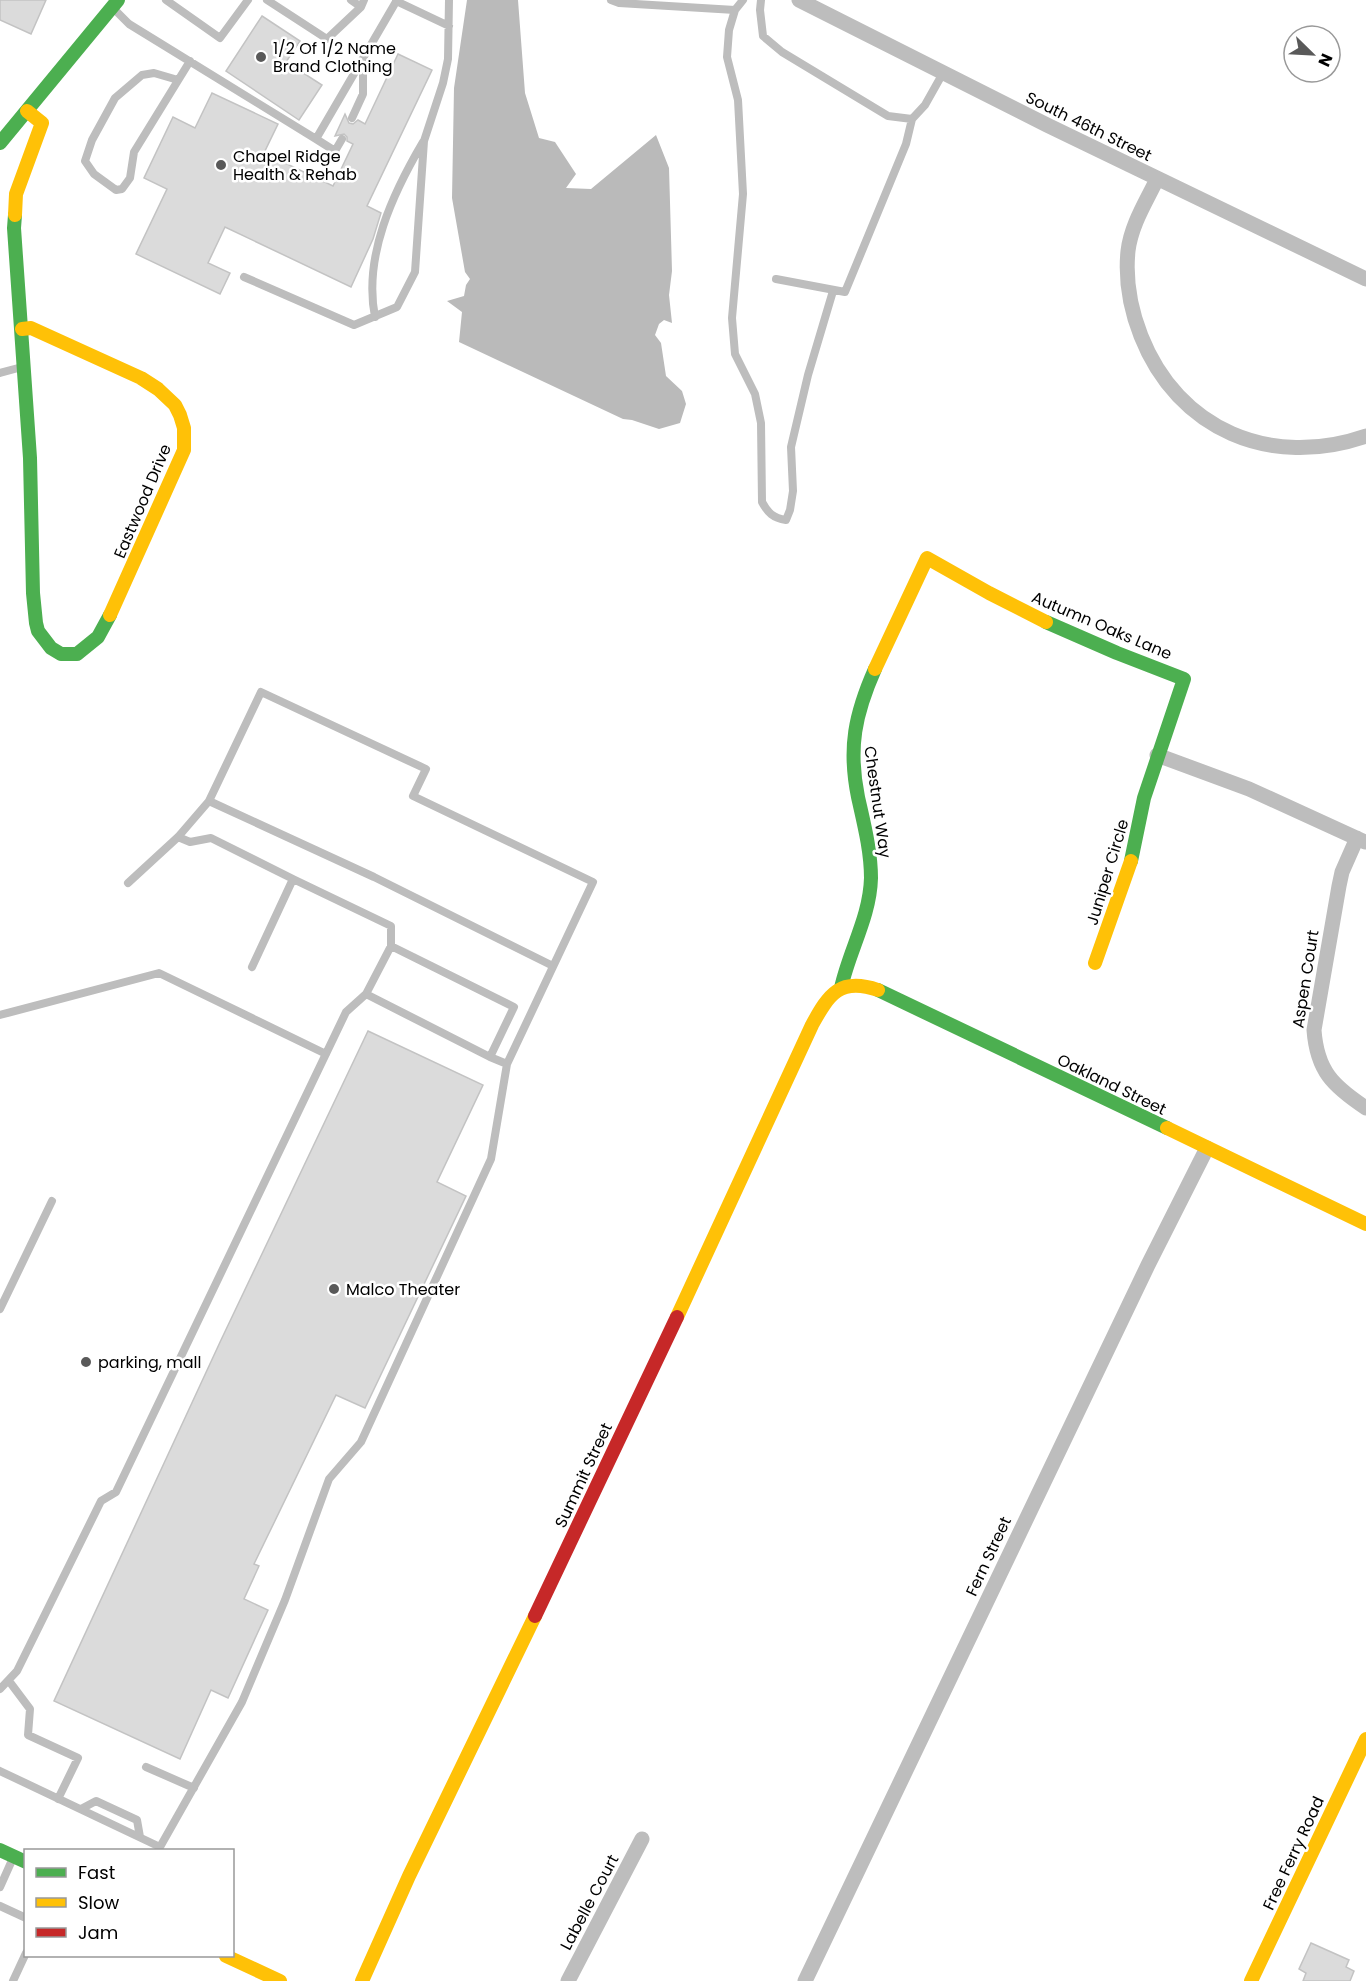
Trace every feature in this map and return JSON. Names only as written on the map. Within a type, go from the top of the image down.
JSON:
[{"type":"street","name":"South 46th Street","points":[[799,0],[1157,179],[1366,279]]},
{"type":"street","points":[[0,143],[112,2]]},
{"type":"street","points":[[24,366],[14,207],[20,182],[42,123],[27,111]]},
{"type":"street","points":[[1157,179],[1131,236],[1127,268],[1128,284],[1134,318],[1148,352],[1156,368],[1176,395],[1206,420],[1262,443],[1289,448],[1313,448],[1366,436]]},
{"type":"street","name":"Eastwood Drive","points":[[22,329],[31,328],[149,384],[168,397],[175,405],[184,428],[184,450],[108,619],[98,637],[88,648],[78,654],[61,654],[47,645],[36,623],[24,366]]},
{"type":"street","name":"Autumn Oaks Lane","points":[[927,558],[983,590],[1062,630],[1146,666],[1184,679],[1157,755]]},
{"type":"street","name":"Chestnut Way","points":[[841,988],[843,971],[866,915],[870,891],[870,866],[852,762],[855,720],[863,695],[927,558]]},
{"type":"street","points":[[1157,755],[1249,789],[1361,840]]},
{"type":"street","name":"Juniper Circle","points":[[1095,963],[1131,860],[1144,798],[1157,755]]},
{"type":"street","name":"Aspen Court","points":[[1361,840],[1342,872],[1314,1030],[1315,1048],[1321,1065],[1331,1081],[1366,1108]]},
{"type":"street","name":"Oakland Street","points":[[841,988],[859,984],[877,989],[1366,1224]]},
{"type":"street","name":"Summit Street","points":[[362,1981],[409,1876],[766,1127],[812,1025],[825,1002],[841,988]]},
{"type":"street","name":"Fern Street","points":[[805,1981],[1148,1265],[1207,1148]]},
{"type":"street","name":"Free Ferry Road","points":[[1251,1981],[1366,1739]]},
{"type":"street","name":"Labelle Court","points":[[567,1981],[642,1839]]},
{"type":"street","points":[[0,1850],[20,1859]]},
{"type":"street","points":[[228,1957],[280,1981]]},
{"type":"lane","points":[[166,0],[220,38],[248,0]]},
{"type":"lane","points":[[267,0],[327,39],[363,3]]},
{"type":"lane","points":[[351,0],[363,3]]},
{"type":"lane","points":[[316,139],[397,0],[448,26]]},
{"type":"lane","points":[[375,317],[372,299],[380,233],[404,174],[424,141],[443,83],[448,59],[449,0]]},
{"type":"lane","points":[[611,0],[619,3],[735,10]]},
{"type":"lane","points":[[743,0],[735,10],[729,30],[728,57],[738,100],[742,194],[732,318],[735,354],[755,394],[761,423],[762,502],[768,513],[777,519],[786,520],[790,510],[793,491],[791,447],[808,375],[833,291]]},
{"type":"lane","points":[[760,0],[764,36],[782,52],[888,116],[912,119]]},
{"type":"lane","points":[[112,2],[129,24],[335,151],[342,139]]},
{"type":"lane","points":[[352,118],[363,94],[363,58]]},
{"type":"lane","points":[[178,80],[154,73],[142,75],[115,98],[92,140],[85,160],[94,174],[116,190],[122,189],[130,178],[134,152],[190,61]]},
{"type":"lane","points":[[776,279],[845,292],[906,144],[912,119],[925,105],[943,73]]},
{"type":"lane","points":[[244,277],[354,325],[397,307],[416,272],[424,141]]},
{"type":"lane","points":[[0,373],[24,366]]},
{"type":"lane","points":[[0,1771],[140,1837],[159,1849],[242,1702],[285,1600],[329,1479],[361,1442],[491,1159],[507,1065],[593,882],[413,796],[426,769],[261,693],[209,801],[178,837],[128,883]]},
{"type":"lane","points":[[209,801],[385,883],[553,966]]},
{"type":"lane","points":[[0,1689],[17,1671],[100,1501],[116,1492],[346,1012],[366,994],[391,946],[391,926],[211,838],[190,842],[178,837]]},
{"type":"lane","points":[[252,967],[293,879]]},
{"type":"lane","points":[[391,946],[514,1006],[490,1057]]},
{"type":"lane","points":[[0,1015],[159,973],[326,1054]]},
{"type":"lane","points":[[366,994],[507,1065]]},
{"type":"lane","points":[[0,1310],[52,1201]]},
{"type":"lane","points":[[9,1681],[30,1709],[28,1735],[78,1758],[58,1799]]},
{"type":"lane","points":[[146,1767],[194,1788]]},
{"type":"lane","points":[[81,1809],[96,1801],[136,1820],[140,1837]]},
{"type":"lane","points":[[0,1887],[20,1859]]},
{"type":"lane","points":[[0,1906],[24,1917]]},
{"type":"lane","points":[[13,1981],[24,1957]]},
{"type":"shaded area","points":[[467,0],[518,0],[525,93],[539,138],[555,142],[576,174],[566,188],[591,189],[656,135],[669,168],[672,271],[669,295],[672,323],[664,320],[659,324],[655,335],[661,343],[666,376],[682,391],[686,404],[680,423],[659,429],[623,419],[459,342],[462,312],[447,301],[464,296],[470,279],[465,272],[452,198],[454,88]]},
{"type":"building","points":[[0,0],[46,0],[31,34],[0,20]]},
{"type":"building","points":[[262,16],[300,41],[286,62],[322,85],[299,120],[226,71]]},
{"type":"building","name":"Chapel Ridge Health & Rehab","points":[[398,54],[432,70],[367,206],[381,213],[373,239],[351,287],[225,227],[208,263],[230,273],[220,294],[136,254],[167,189],[144,178],[173,117],[195,128],[212,93],[278,124],[264,153],[333,186],[353,144],[347,141],[344,134],[335,136],[345,114],[349,123],[353,124],[358,120],[365,124]]},
{"type":"building","points":[[368,1031],[483,1085],[437,1182],[466,1196],[365,1408],[336,1395],[254,1564],[259,1566],[244,1599],[268,1610],[228,1698],[211,1690],[180,1759],[54,1701],[221,1340]]},
{"type":"building","points":[[1311,1943],[1349,1960],[1346,1967],[1354,1971],[1350,1981],[1303,1981],[1306,1973],[1299,1969]]},
{"type":"traffic: fast","points":[[0,143],[118,0]]},
{"type":"traffic: fast","points":[[15,215],[30,458],[33,593],[36,623],[38,631],[51,648],[61,654],[77,654],[98,637],[110,615]]},
{"type":"traffic: fast","points":[[1046,622],[1184,679],[1144,798],[1131,861]]},
{"type":"traffic: fast","points":[[841,988],[870,892],[870,858],[855,779],[854,747],[862,701],[875,669]]},
{"type":"traffic: fast","points":[[878,990],[1167,1128]]},
{"type":"traffic: fast","points":[[0,1850],[24,1861]]},
{"type":"traffic: slow","points":[[15,215],[16,194],[42,123],[27,111]]},
{"type":"traffic: slow","points":[[22,329],[31,328],[141,378],[158,389],[175,405],[180,415],[184,428],[184,450],[110,615]]},
{"type":"traffic: slow","points":[[875,669],[927,558],[1046,622]]},
{"type":"traffic: slow","points":[[1095,963],[1131,861]]},
{"type":"traffic: slow","points":[[677,1317],[818,1014],[830,997],[845,987],[865,986],[878,990]]},
{"type":"traffic: slow","points":[[1167,1128],[1366,1224]]},
{"type":"traffic: slow","points":[[362,1981],[409,1876],[535,1616]]},
{"type":"traffic: slow","points":[[1251,1981],[1366,1739]]},
{"type":"traffic: slow","points":[[228,1957],[280,1981]]},
{"type":"traffic: jam","points":[[535,1616],[677,1317]]},
{"type":"place","name":"1/2 Of 1/2 Name Brand Clothing","points":[[261,57]]},
{"type":"place","name":"Chapel Ridge Health & Rehab","points":[[221,165]]},
{"type":"place","name":"Malco Theater","points":[[334,1289]]},
{"type":"place","name":"parking, mall","points":[[86,1362]]}]
